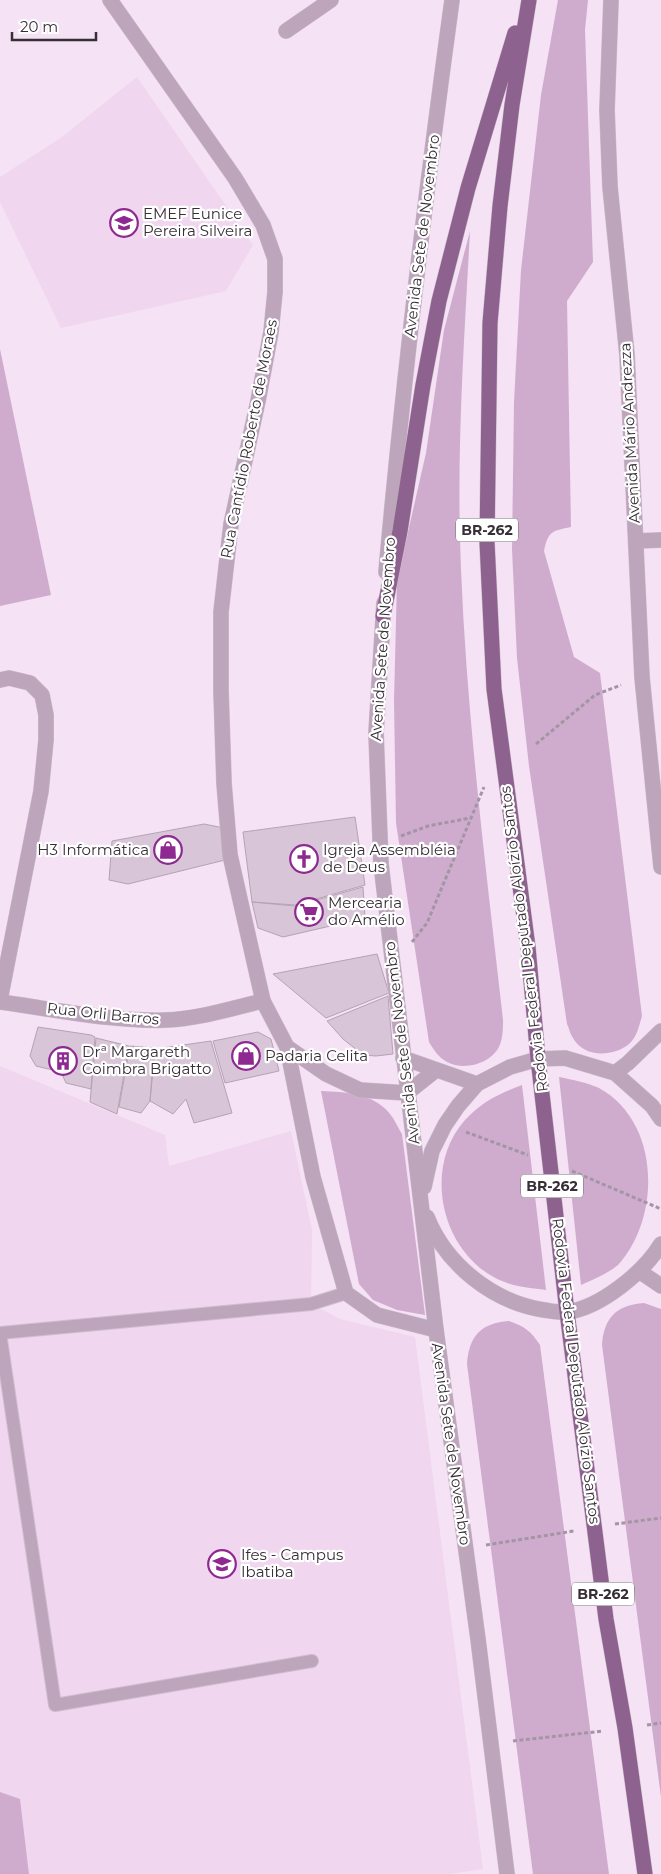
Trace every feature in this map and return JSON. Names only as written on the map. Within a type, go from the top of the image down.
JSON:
[{"type":"highway","points":[[383,616],[400,531],[423,385],[439,301],[468,188],[525,0]]},
{"type":"highway","name":"Rodovia Federal Deputado Aloízio Santos","points":[[529,0],[512,105],[500,206],[491,313],[487,542],[494,689],[528,947],[538,1059],[567,1312],[606,1619],[625,1728],[645,1874]]},
{"type":"street","name":"Rua Cantídio Roberto de Moraes","points":[[110,0],[234,178],[263,225],[274,259],[276,292],[271,332],[231,524],[221,612],[224,774],[230,854],[263,1001],[286,1047],[326,1074],[360,1090],[407,1093]]},
{"type":"street","points":[[286,31],[331,0]]},
{"type":"street","name":"Avenida Sete de Novembro","points":[[452,0],[430,162],[399,428],[383,616],[376,733],[377,804],[382,873],[407,1093],[507,1874]]},
{"type":"street","name":"Avenida Mário Andrezza","points":[[611,0],[607,110],[610,188],[626,356],[642,677],[661,867]]},
{"type":"street","points":[[636,541],[661,540]]},
{"type":"street","points":[[0,680],[9,678],[30,683],[42,695],[46,715],[46,740],[41,791],[0,1001]]},
{"type":"street","name":"Rua Orli Barros","points":[[0,1001],[137,1020],[168,1020],[199,1016],[263,1001]]},
{"type":"street","points":[[615,1073],[661,1031]]},
{"type":"street","points":[[286,1047],[313,1177],[346,1293],[377,1315],[436,1330]]},
{"type":"street","points":[[403,1058],[477,1084]]},
{"type":"street","points":[[661,1119],[652,1106],[615,1073],[565,1058],[538,1059],[510,1067],[477,1084],[445,1125],[432,1151],[422,1202],[429,1222],[451,1258],[483,1286],[520,1304],[536,1309],[567,1312],[603,1298],[639,1271],[652,1258],[661,1244]]},
{"type":"street","points":[[407,1093],[436,1070]]},
{"type":"street","points":[[639,1271],[661,1286]]},
{"type":"lane","points":[[312,1661],[55,1706],[0,1333],[310,1304],[346,1293]]},
{"type":"path","points":[[536,744],[595,695],[642,677]]},
{"type":"path","points":[[408,947],[427,923],[484,786]]},
{"type":"path","points":[[398,837],[428,826],[470,818]]},
{"type":"path","points":[[445,1125],[534,1157]]},
{"type":"path","points":[[571,1170],[661,1209]]},
{"type":"path","points":[[465,1548],[661,1518]]},
{"type":"path","points":[[491,1743],[661,1723]]},
{"type":"shaded area","points":[[558,0],[588,0],[585,30],[593,262],[567,301],[571,527],[552,533],[547,539],[544,551],[574,657],[600,673],[642,1016],[632,1041],[622,1048],[607,1053],[591,1052],[578,1045],[571,1035],[567,1024],[529,766],[517,658],[512,549],[514,402],[521,270],[541,95]]},
{"type":"shaded area","name":"EMEF Eunice Pereira Silveira","points":[[137,77],[253,245],[226,291],[61,328],[0,202],[0,177],[62,137]]},
{"type":"shaded area","points":[[470,231],[460,442],[461,569],[472,738],[503,1023],[501,1040],[495,1053],[483,1062],[461,1066],[444,1060],[436,1053],[429,1042],[396,823],[394,701],[397,580],[426,453],[444,330]]},
{"type":"shaded area","points":[[0,349],[51,595],[0,606]]},
{"type":"shaded area","name":"Ifes - Campus Ibatiba","points":[[0,1066],[165,1135],[169,1166],[291,1131],[312,1230],[311,1304],[340,1319],[415,1337],[483,1869],[450,1874],[29,1874],[20,1800],[0,1792]]},
{"type":"shaded area","points":[[559,1077],[599,1088],[619,1103],[634,1123],[644,1147],[648,1172],[647,1197],[642,1222],[632,1245],[618,1265],[605,1274],[581,1285]]},
{"type":"shaded area","points":[[522,1085],[546,1290],[507,1283],[481,1269],[465,1252],[452,1232],[444,1210],[442,1186],[444,1162],[451,1140],[465,1120],[478,1108],[506,1091]]},
{"type":"shaded area","points":[[321,1091],[358,1095],[376,1102],[390,1114],[402,1134],[425,1315],[397,1310],[373,1300],[359,1284]]},
{"type":"shaded area","points":[[644,1303],[661,1309],[661,1797],[602,1345],[606,1327],[614,1314],[626,1306]]},
{"type":"shaded area","points":[[509,1321],[527,1330],[540,1345],[609,1874],[533,1874],[467,1364],[470,1346],[478,1333],[491,1325]]},
{"type":"shaded area","points":[[0,1792],[20,1799],[29,1874],[0,1874]]},
{"type":"building","name":"Igreja Assembléia de Deus","points":[[355,817],[365,885],[295,905],[252,902],[243,832]]},
{"type":"building","name":"H3 Informática","points":[[204,824],[224,828],[225,860],[128,884],[109,880],[112,841]]},
{"type":"building","name":"Mercearia do Amélio","points":[[363,887],[365,918],[283,937],[258,928],[252,902],[295,906]]},
{"type":"building","points":[[377,954],[389,993],[326,1018],[273,974]]},
{"type":"building","points":[[388,996],[393,1054],[363,1055],[343,1039],[327,1021]]},
{"type":"building","name":"Drª Margareth Coimbra Brigatto","points":[[38,1027],[95,1037],[91,1089],[66,1083],[61,1072],[36,1066],[30,1056]]},
{"type":"building","name":"Padaria Celita","points":[[258,1032],[271,1039],[279,1071],[225,1083],[213,1041]]},
{"type":"building","points":[[96,1038],[129,1046],[117,1114],[90,1102]]},
{"type":"building","points":[[211,1041],[232,1113],[194,1123],[186,1099],[173,1114],[150,1101],[155,1049]]},
{"type":"building","points":[[130,1046],[154,1048],[150,1101],[141,1113],[119,1107]]},
{"type":"place","name":"EMEF Eunice Pereira Silveira","points":[[124,223]]},
{"type":"place","name":"H3 Informática","points":[[168,850]]},
{"type":"place","name":"Igreja Assembléia de Deus","points":[[304,859]]},
{"type":"place","name":"Mercearia do Amélio","points":[[309,912]]},
{"type":"place","name":"Padaria Celita","points":[[246,1056]]},
{"type":"place","name":"Drª Margareth Coimbra Brigatto","points":[[63,1061]]},
{"type":"place","name":"Ifes - Campus Ibatiba","points":[[222,1564]]}]
